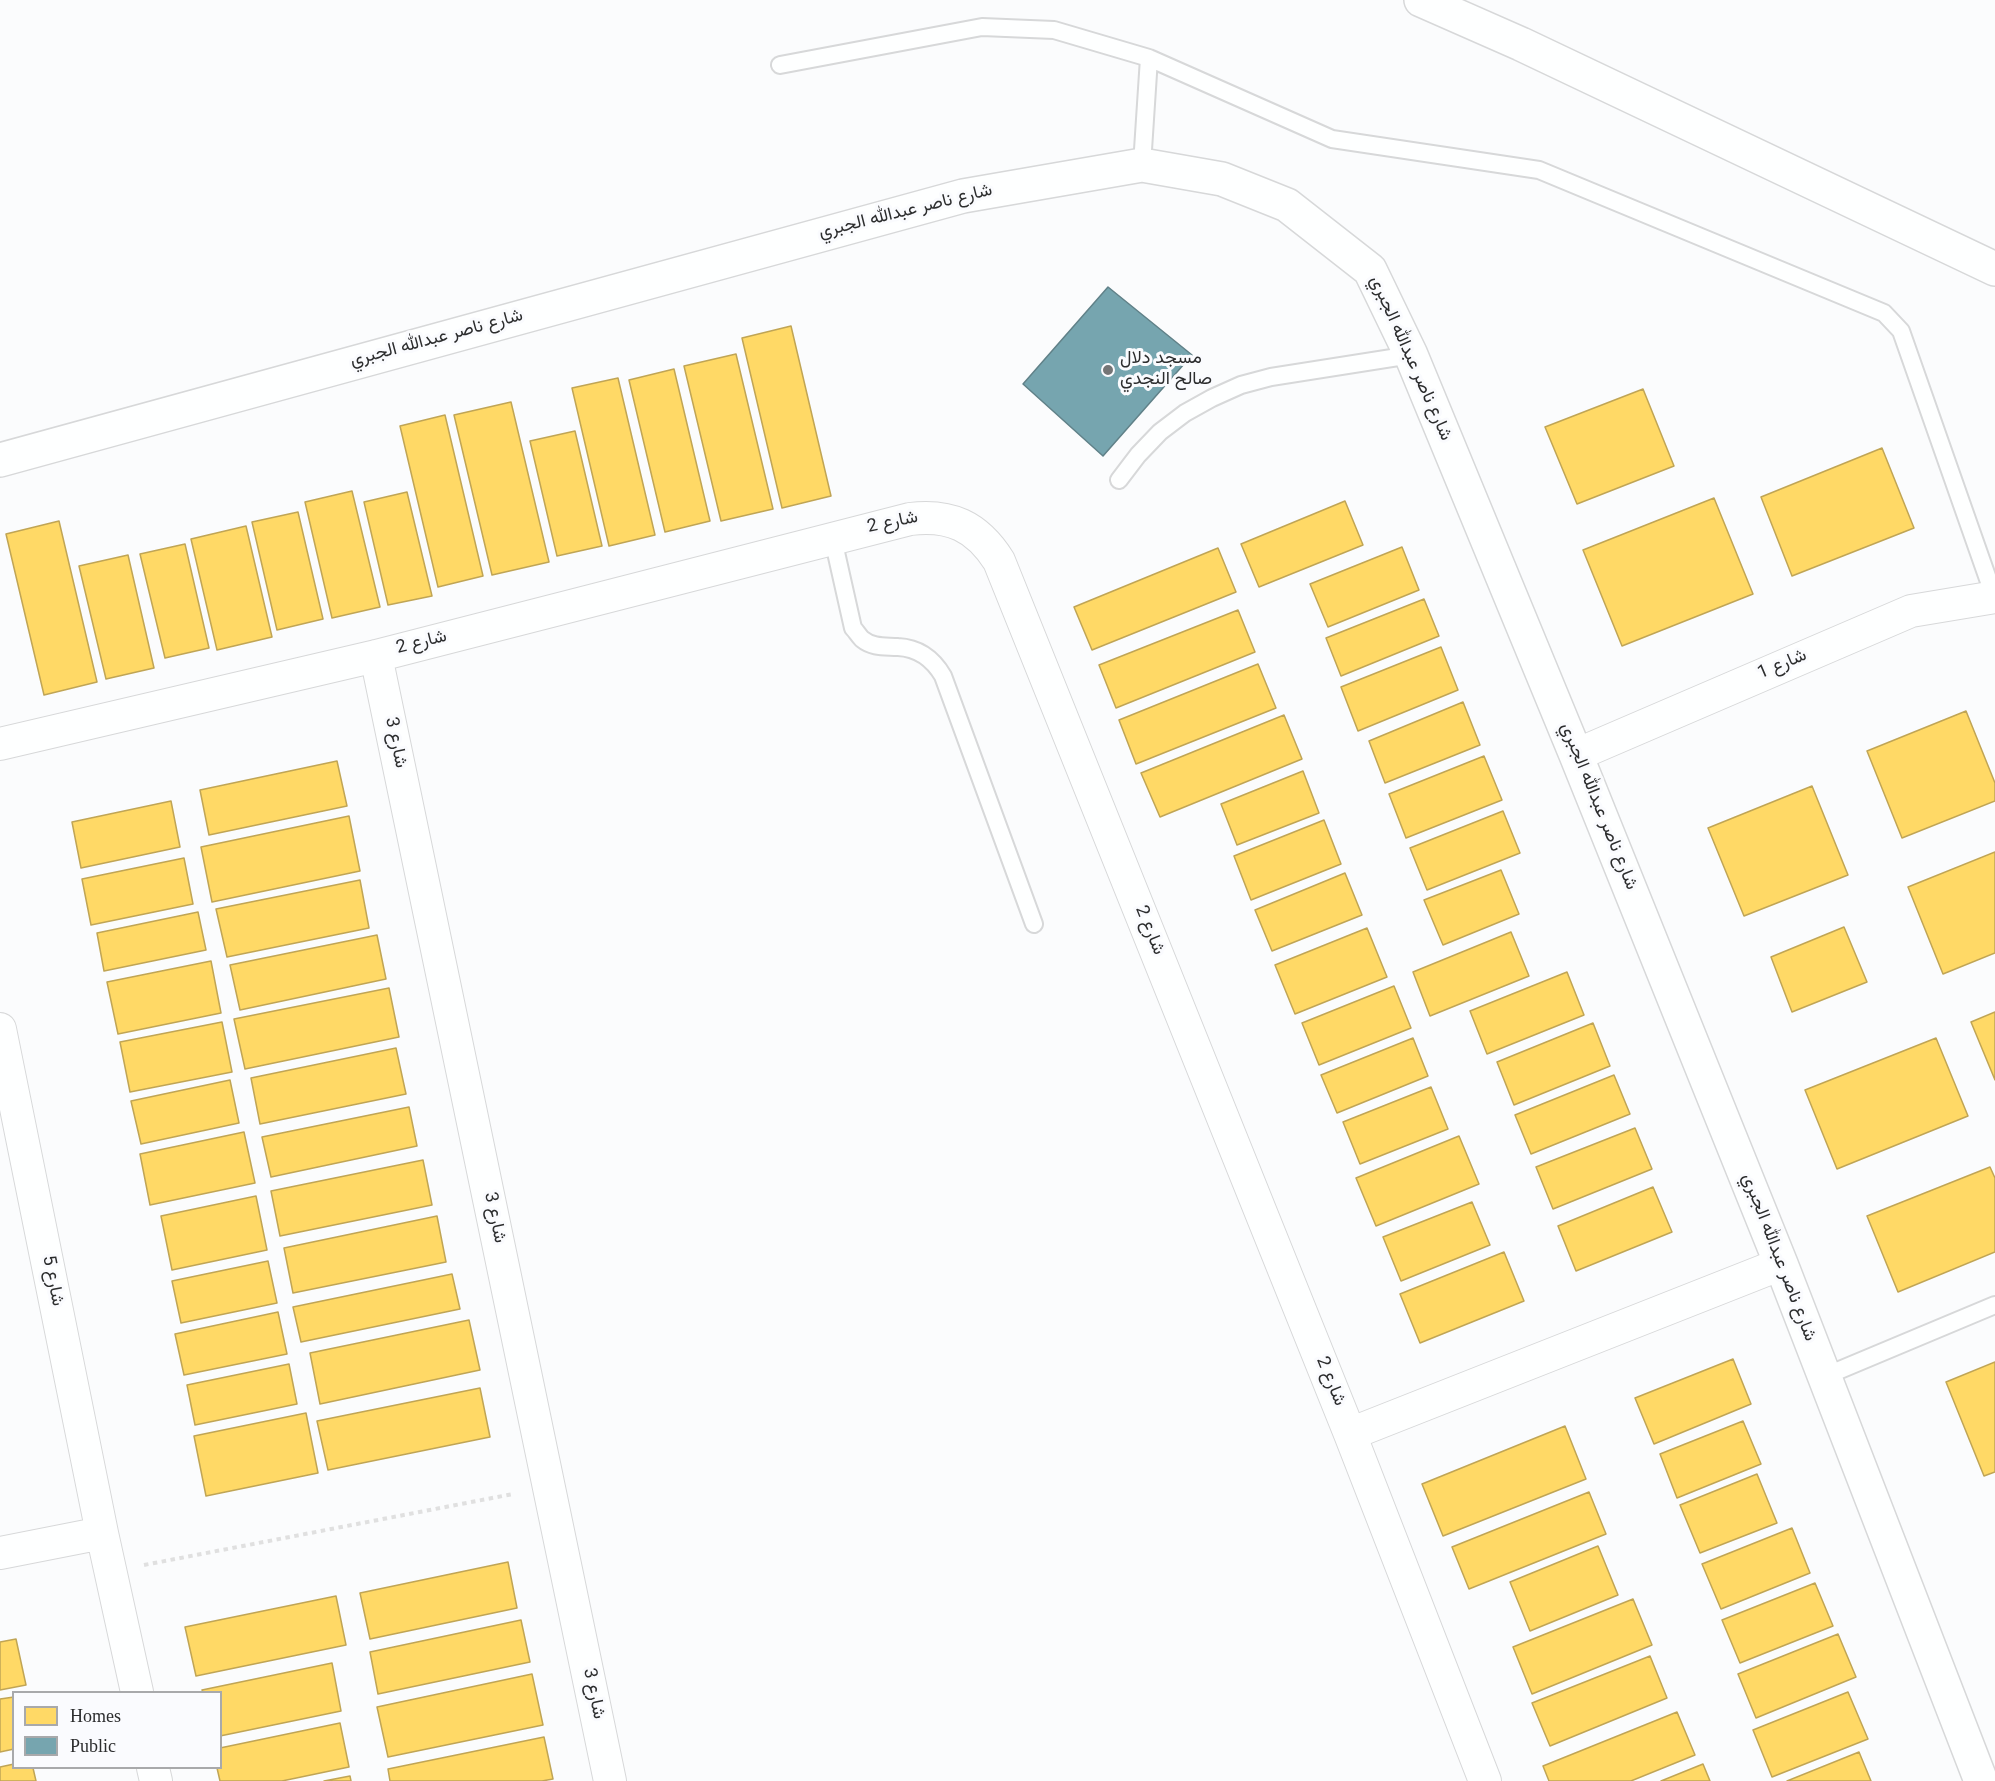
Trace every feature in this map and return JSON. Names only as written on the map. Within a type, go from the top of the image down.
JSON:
[{"type":"main road","points":[[1421,0],[1521,44],[1995,269]]},
{"type":"main road","name":"شارع ناصر عبدالله الجبري","points":[[0,460],[963,196],[1142,165],[1222,178],[1287,205],[1370,270],[1411,356],[1576,755],[1781,1264],[1981,1781]]},
{"type":"street","name":"شارع 2","points":[[0,744],[376,656],[909,519],[927,517],[945,519],[977,534],[990,546],[999,561],[1350,1434],[1485,1781]]},
{"type":"street","name":"شارع 1","points":[[1576,755],[1911,611],[1995,596]]},
{"type":"street","name":"شارع 3","points":[[376,656],[610,1781]]},
{"type":"street","name":"شارع 5","points":[[0,1029],[102,1533],[137,1691]]},
{"type":"street","points":[[1350,1434],[1781,1264]]},
{"type":"street","points":[[0,1553],[102,1533]]},
{"type":"lane","points":[[780,65],[982,27],[1054,30],[1149,58],[1332,139],[1539,170],[1884,313],[1901,331],[1995,596]]},
{"type":"lane","points":[[1142,165],[1149,58]]},
{"type":"lane","points":[[1119,480],[1160,432],[1185,413],[1232,389],[1271,377],[1411,356]]},
{"type":"lane","points":[[833,539],[853,628],[861,638],[873,645],[914,649],[936,664],[944,676],[1034,924]]},
{"type":"lane","points":[[1823,1377],[1995,1305]]},
{"type":"path","points":[[111,1571],[549,1487]]},
{"type":"building: Homes","points":[[791,326],[831,496],[782,508],[742,338]]},
{"type":"building: Homes","points":[[736,354],[773,509],[721,521],[684,366]]},
{"type":"building: Homes","points":[[674,369],[710,521],[665,532],[629,380]]},
{"type":"building: Homes","points":[[618,378],[655,535],[609,546],[572,388]]},
{"type":"building: Homes","points":[[1643,389],[1674,466],[1577,504],[1545,427]]},
{"type":"building: Homes","points":[[511,402],[549,562],[492,575],[454,415]]},
{"type":"building: Homes","points":[[445,415],[483,576],[438,587],[400,426]]},
{"type":"building: Homes","points":[[575,431],[602,546],[557,556],[530,441]]},
{"type":"building: Homes","points":[[1882,448],[1914,528],[1792,576],[1761,497]]},
{"type":"building: Homes","points":[[352,491],[380,607],[332,618],[305,502]]},
{"type":"building: Homes","points":[[407,492],[432,596],[388,605],[364,502]]},
{"type":"building: Homes","points":[[1714,498],[1753,594],[1622,646],[1583,550]]},
{"type":"building: Homes","points":[[1345,501],[1363,545],[1259,587],[1241,544]]},
{"type":"building: Homes","points":[[298,512],[323,619],[277,630],[252,522]]},
{"type":"building: Homes","points":[[59,521],[97,682],[44,695],[6,534]]},
{"type":"building: Homes","points":[[246,526],[272,637],[217,650],[191,539]]},
{"type":"building: Homes","points":[[185,544],[209,648],[165,658],[140,554]]},
{"type":"building: Homes","points":[[1402,547],[1419,590],[1328,627],[1310,584]]},
{"type":"building: Homes","points":[[1218,548],[1236,592],[1092,650],[1074,607]]},
{"type":"building: Homes","points":[[128,555],[154,668],[106,679],[79,566]]},
{"type":"building: Homes","points":[[1424,599],[1439,636],[1341,676],[1326,638]]},
{"type":"building: Homes","points":[[1238,610],[1255,652],[1116,708],[1099,665]]},
{"type":"building: Homes","points":[[1441,647],[1458,690],[1358,731],[1341,687]]},
{"type":"building: Homes","points":[[1258,664],[1276,708],[1136,764],[1119,720]]},
{"type":"building: Homes","points":[[1463,702],[1480,745],[1385,783],[1369,741]]},
{"type":"building: Homes","points":[[1966,711],[1995,783],[1995,801],[1902,838],[1867,751]]},
{"type":"building: Homes","points":[[1284,715],[1302,759],[1160,817],[1141,773]]},
{"type":"building: Homes","points":[[1484,756],[1502,800],[1406,838],[1389,794]]},
{"type":"building: Homes","points":[[337,761],[347,806],[209,835],[200,790]]},
{"type":"building: Homes","points":[[1303,771],[1319,813],[1237,845],[1221,804]]},
{"type":"building: Homes","points":[[1812,786],[1848,875],[1744,916],[1708,828]]},
{"type":"building: Homes","points":[[171,801],[180,847],[81,868],[72,822]]},
{"type":"building: Homes","points":[[1503,811],[1520,853],[1427,890],[1410,848]]},
{"type":"building: Homes","points":[[349,816],[360,871],[212,902],[201,847]]},
{"type":"building: Homes","points":[[1324,820],[1341,864],[1251,900],[1234,856]]},
{"type":"building: Homes","points":[[1995,852],[1995,953],[1943,974],[1908,887]]},
{"type":"building: Homes","points":[[184,858],[193,904],[91,925],[82,879]]},
{"type":"building: Homes","points":[[1501,870],[1519,914],[1443,945],[1424,900]]},
{"type":"building: Homes","points":[[1345,873],[1362,915],[1272,951],[1255,910]]},
{"type":"building: Homes","points":[[360,880],[369,928],[227,957],[216,909]]},
{"type":"building: Homes","points":[[198,912],[206,950],[104,971],[97,933]]},
{"type":"building: Homes","points":[[1844,927],[1867,982],[1792,1012],[1771,957]]},
{"type":"building: Homes","points":[[1367,928],[1387,977],[1295,1014],[1275,965]]},
{"type":"building: Homes","points":[[1511,932],[1529,976],[1430,1016],[1413,972]]},
{"type":"building: Homes","points":[[377,935],[386,979],[240,1010],[230,965]]},
{"type":"building: Homes","points":[[211,961],[221,1013],[118,1034],[107,982]]},
{"type":"building: Homes","points":[[1567,972],[1584,1015],[1487,1054],[1470,1011]]},
{"type":"building: Homes","points":[[1394,986],[1411,1028],[1319,1065],[1302,1023]]},
{"type":"building: Homes","points":[[389,988],[399,1037],[245,1069],[234,1019]]},
{"type":"building: Homes","points":[[1995,1012],[1995,1080],[1971,1022]]},
{"type":"building: Homes","points":[[222,1022],[232,1072],[130,1092],[120,1042]]},
{"type":"building: Homes","points":[[1593,1023],[1610,1066],[1514,1105],[1497,1062]]},
{"type":"building: Homes","points":[[1413,1038],[1428,1076],[1337,1113],[1321,1075]]},
{"type":"building: Homes","points":[[1936,1038],[1968,1116],[1837,1169],[1805,1090]]},
{"type":"building: Homes","points":[[396,1048],[406,1094],[260,1124],[251,1078]]},
{"type":"building: Homes","points":[[1614,1075],[1630,1114],[1531,1154],[1515,1115]]},
{"type":"building: Homes","points":[[230,1080],[239,1123],[141,1144],[131,1101]]},
{"type":"building: Homes","points":[[1431,1087],[1448,1129],[1360,1164],[1343,1122]]},
{"type":"building: Homes","points":[[409,1107],[417,1146],[271,1177],[262,1137]]},
{"type":"building: Homes","points":[[1635,1128],[1652,1169],[1553,1209],[1536,1167]]},
{"type":"building: Homes","points":[[244,1132],[255,1183],[150,1205],[140,1154]]},
{"type":"building: Homes","points":[[1459,1136],[1479,1184],[1376,1226],[1356,1178]]},
{"type":"building: Homes","points":[[423,1160],[432,1205],[280,1236],[271,1191]]},
{"type":"building: Homes","points":[[1990,1167],[1995,1178],[1995,1252],[1898,1292],[1867,1216]]},
{"type":"building: Homes","points":[[1653,1187],[1672,1232],[1576,1271],[1558,1226]]},
{"type":"building: Homes","points":[[256,1196],[267,1250],[172,1270],[161,1216]]},
{"type":"building: Homes","points":[[1472,1202],[1490,1245],[1401,1281],[1383,1237]]},
{"type":"building: Homes","points":[[437,1216],[446,1262],[293,1293],[284,1248]]},
{"type":"building: Homes","points":[[1504,1252],[1524,1301],[1420,1343],[1400,1294]]},
{"type":"building: Homes","points":[[268,1261],[277,1303],[181,1323],[172,1281]]},
{"type":"building: Homes","points":[[452,1274],[460,1309],[301,1342],[293,1307]]},
{"type":"building: Homes","points":[[278,1312],[287,1354],[184,1375],[175,1334]]},
{"type":"building: Homes","points":[[469,1320],[480,1370],[320,1404],[310,1353]]},
{"type":"building: Homes","points":[[1733,1359],[1751,1404],[1654,1444],[1635,1398]]},
{"type":"building: Homes","points":[[1995,1362],[1995,1472],[1984,1476],[1946,1382]]},
{"type":"building: Homes","points":[[289,1364],[297,1404],[195,1425],[187,1385]]},
{"type":"building: Homes","points":[[480,1388],[490,1437],[328,1470],[317,1421]]},
{"type":"building: Homes","points":[[306,1413],[318,1473],[206,1496],[194,1436]]},
{"type":"building: Homes","points":[[1743,1421],[1761,1464],[1677,1498],[1660,1454]]},
{"type":"building: Homes","points":[[1565,1426],[1586,1479],[1443,1536],[1422,1484]]},
{"type":"building: Homes","points":[[1757,1474],[1777,1523],[1700,1553],[1680,1505]]},
{"type":"building: Homes","points":[[1589,1492],[1606,1534],[1469,1589],[1452,1547]]},
{"type":"building: Homes","points":[[1792,1528],[1810,1573],[1721,1609],[1702,1564]]},
{"type":"building: Homes","points":[[1598,1546],[1618,1595],[1530,1631],[1510,1582]]},
{"type":"building: Homes","points":[[508,1562],[517,1608],[370,1639],[360,1593]]},
{"type":"building: Homes","points":[[1815,1583],[1833,1626],[1740,1663],[1722,1620]]},
{"type":"building: Homes","points":[[336,1596],[346,1645],[196,1676],[185,1627]]},
{"type":"building: Homes","points":[[1633,1599],[1652,1645],[1532,1694],[1513,1647]]},
{"type":"building: Homes","points":[[521,1620],[530,1662],[378,1694],[370,1652]]},
{"type":"building: Homes","points":[[1838,1634],[1856,1677],[1756,1718],[1738,1674]]},
{"type":"building: Homes","points":[[16,1639],[26,1685],[0,1690],[0,1642]]},
{"type":"building: Homes","points":[[1650,1656],[1667,1698],[1550,1746],[1532,1703]]},
{"type":"building: Homes","points":[[332,1663],[341,1711],[222,1736],[222,1691],[202,1690]]},
{"type":"building: Homes","points":[[532,1674],[543,1725],[388,1757],[377,1707]]},
{"type":"building: Homes","points":[[1848,1692],[1868,1739],[1772,1777],[1753,1730]]},
{"type":"building: Homes","points":[[12,1697],[12,1749],[0,1752],[0,1699]]},
{"type":"building: Homes","points":[[1677,1712],[1695,1755],[1631,1781],[1549,1781],[1543,1766]]},
{"type":"building: Homes","points":[[340,1723],[349,1767],[282,1781],[220,1781],[217,1769],[222,1769],[222,1748]]},
{"type":"building: Homes","points":[[544,1737],[553,1779],[542,1781],[390,1781],[388,1769]]},
{"type":"building: Homes","points":[[1859,1752],[1871,1781],[1787,1781]]},
{"type":"building: Homes","points":[[12,1764],[12,1769],[33,1769],[36,1781],[0,1781],[0,1767]]},
{"type":"building: Homes","points":[[1703,1764],[1710,1781],[1661,1781]]},
{"type":"building: Homes","points":[[350,1776],[351,1781],[324,1781]]},
{"type":"building: Public","name":"مسجد دلال صالح النجدي","points":[[1108,287],[1192,355],[1103,456],[1023,384]]},
{"type":"place","name":"مسجد دلال صالح النجدي","points":[[1108,370]]}]
